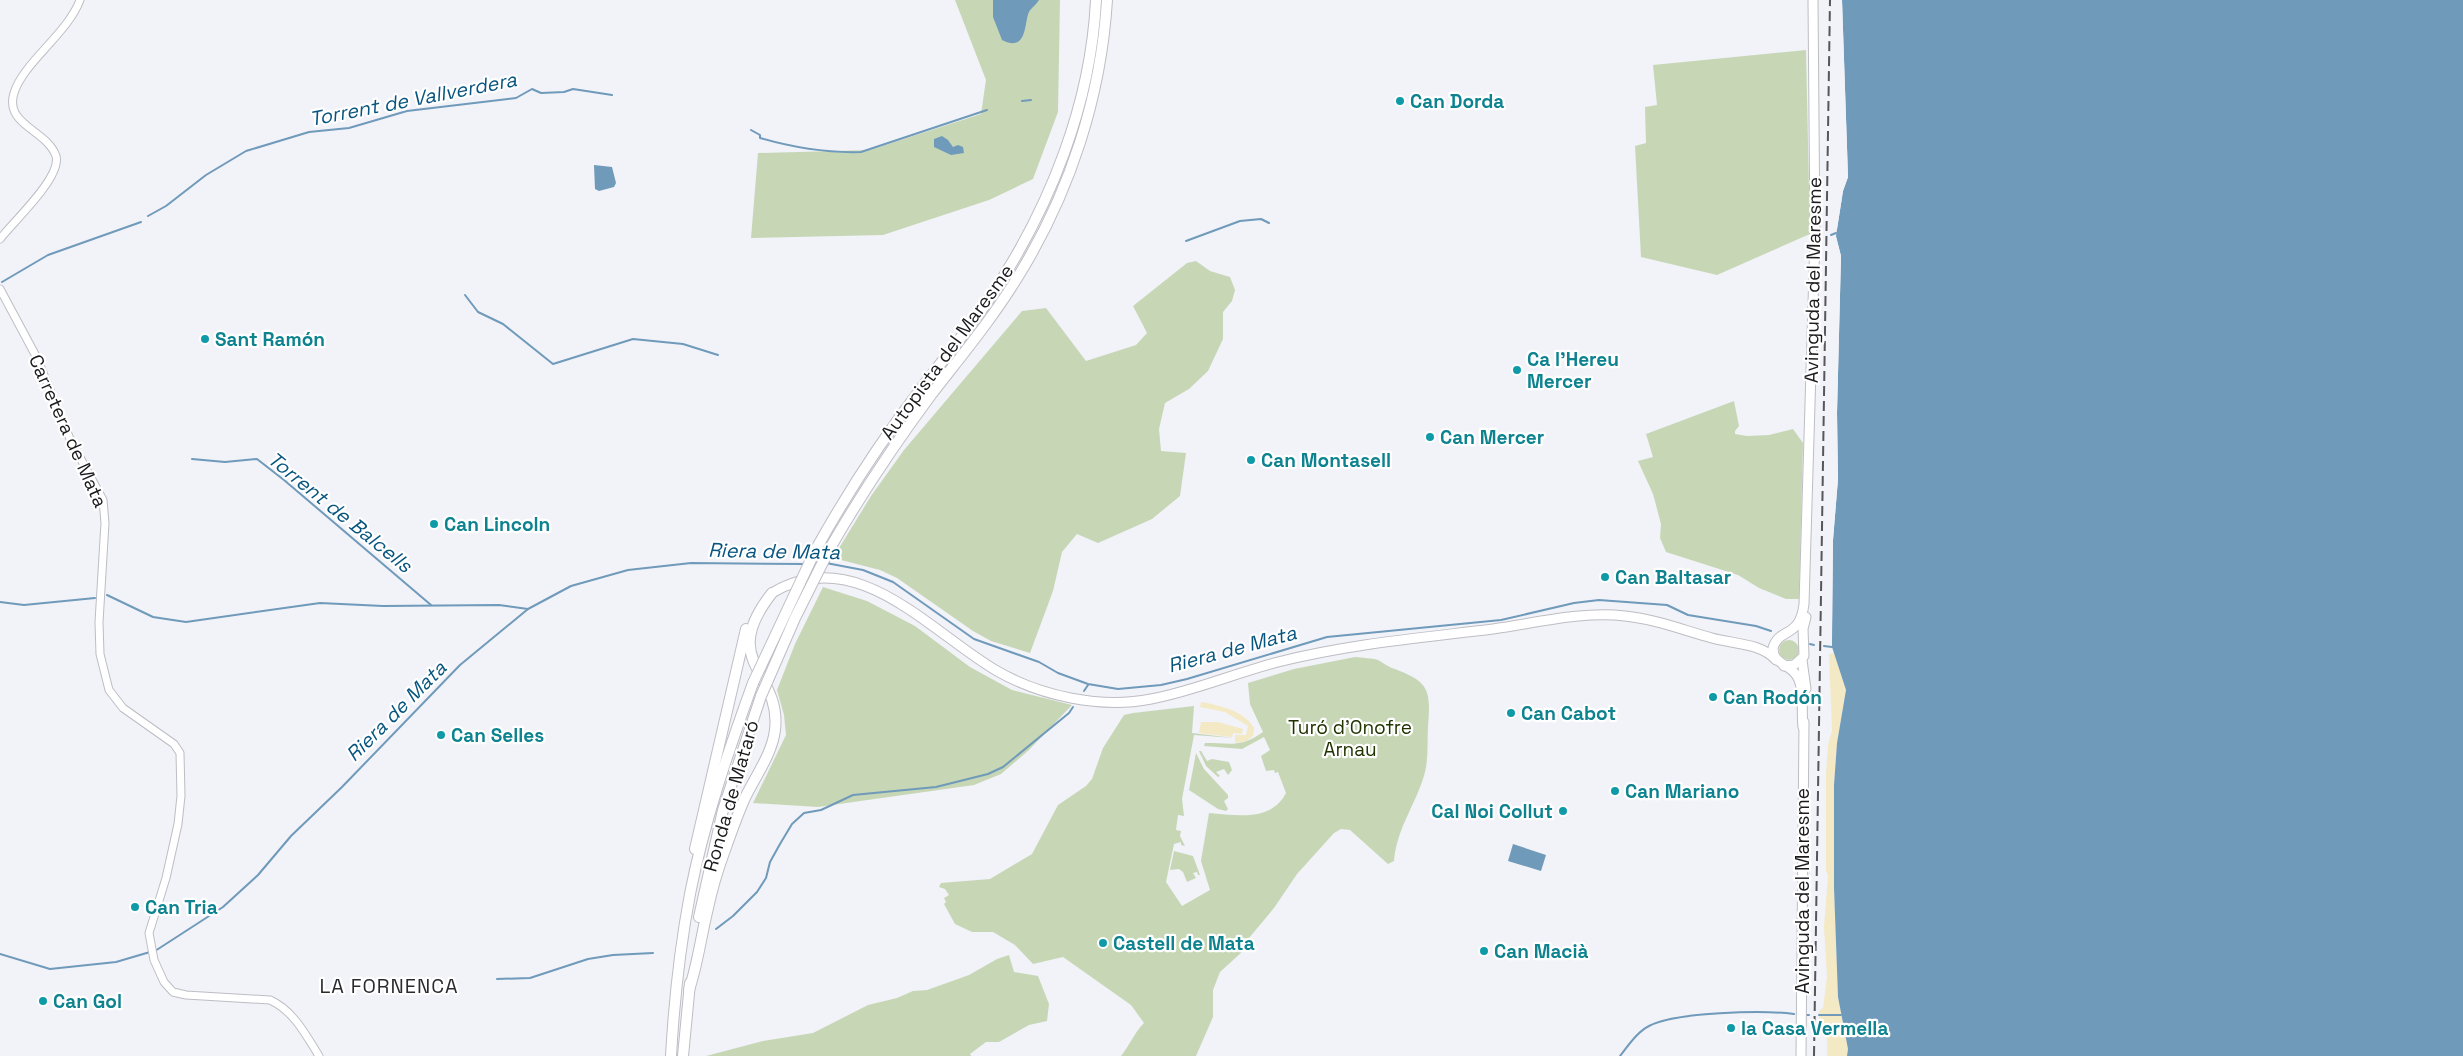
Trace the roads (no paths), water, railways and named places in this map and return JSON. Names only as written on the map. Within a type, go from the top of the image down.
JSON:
[{"type":"highway","name":"Autopista del Maresme","points":[[815,552],[875,452],[993,294],[1037,217],[1059,166],[1077,113],[1090,46],[1096,0]]},
{"type":"highway","name":"Autopista del Maresme","points":[[829,550],[883,462],[1006,296],[1048,222],[1069,174],[1086,122],[1103,41],[1107,0]]},
{"type":"highway","name":"Ronda de Mataró","points":[[683,1056],[694,948],[710,864],[732,779],[761,696],[795,618],[829,550]]},
{"type":"highway","name":"Ronda de Mataró","points":[[671,1056],[679,971],[690,894],[716,791],[753,683],[815,552]]},
{"type":"highway","points":[[690,894],[688,883],[703,806],[744,635],[753,613],[767,596],[772,593]]},
{"type":"highway","points":[[689,990],[695,972],[708,909],[723,856],[744,800],[769,751],[775,731],[774,714],[770,698],[752,658],[750,642],[753,622],[772,593]]},
{"type":"main road","name":"Avinguda del Maresme","points":[[1785,634],[1796,627],[1802,615],[1806,559],[1815,244],[1813,0]]},
{"type":"main road","name":"Avinguda del Maresme","points":[[1804,644],[1803,629],[1809,604],[1806,559]]},
{"type":"main road","points":[[772,593],[790,583],[808,577],[832,577],[849,580],[885,596],[913,612],[976,658],[1014,679],[1069,697],[1101,701],[1150,699],[1279,662],[1374,642],[1609,615],[1664,623],[1716,639],[1748,646],[1768,652],[1784,666],[1794,665],[1802,660],[1805,652],[1804,644],[1798,637],[1785,634],[1767,644],[1748,646]]},
{"type":"main road","points":[[1776,640],[1773,652],[1776,660]]},
{"type":"main road","name":"Avinguda del Maresme","points":[[1802,660],[1806,700],[1803,727]]},
{"type":"main road","name":"Avinguda del Maresme","points":[[1784,666],[1797,676],[1799,682],[1803,727],[1801,1056]]},
{"type":"street","points":[[0,239],[43,188],[57,164],[52,149],[40,134],[23,124],[16,116],[12,105],[13,99],[19,82],[60,30],[80,0]]},
{"type":"street","name":"Carretera de Mata","points":[[0,289],[37,358],[70,439],[102,500],[105,523],[99,622],[100,651],[109,690],[123,708],[174,744],[180,753],[181,796],[178,824],[166,878],[150,926],[150,944],[154,960],[164,982],[173,992],[186,996],[262,1000],[280,1005],[296,1023],[319,1056]]},
{"type":"water","points":[[993,0],[1039,0],[1029,12],[1023,35],[1016,43],[1002,40],[993,17]]},
{"type":"water","points":[[1842,0],[2463,0],[2463,1056],[1847,1056],[1848,1049],[1838,997],[1834,888],[1834,785],[1837,743],[1846,690],[1832,647],[1833,540],[1838,479],[1837,413],[1841,256],[1836,236],[1843,191],[1848,177]]},
{"type":"water","points":[[942,136],[953,147],[958,145],[963,147],[964,153],[951,155],[934,147],[934,139]]},
{"type":"water","points":[[594,165],[612,167],[616,183],[614,187],[599,191],[595,189]]},
{"type":"water","points":[[1513,844],[1546,855],[1541,871],[1508,861]]},
{"type":"waterway","name":"Torrent de Vallverdera","points":[[148,216],[166,206],[206,175],[246,151],[309,132],[349,128],[407,111],[516,98],[532,89],[541,93],[564,92],[573,89],[612,95]]},
{"type":"waterway","name":"Torrent de Vallverdera","points":[[1022,101],[1031,100]]},
{"type":"waterway","name":"Torrent de Vallverdera","points":[[751,130],[760,135],[760,138],[784,144],[810,149],[861,152],[987,110]]},
{"type":"waterway","points":[[1186,241],[1240,221],[1261,219],[1269,223]]},
{"type":"waterway","name":"Torrent de Vallverdera","points":[[2,282],[48,255],[141,222]]},
{"type":"waterway","points":[[1831,235],[1836,233]]},
{"type":"waterway","points":[[465,295],[478,312],[503,324],[553,364],[633,339],[683,344],[718,355]]},
{"type":"waterway","name":"Torrent de Balcells","points":[[192,459],[225,462],[257,459],[431,605]]},
{"type":"waterway","name":"Riera de Mata","points":[[155,951],[223,907],[258,875],[291,836],[342,787],[460,665],[528,609],[571,586],[628,570],[691,563],[804,564]]},
{"type":"waterway","name":"Riera de Mata","points":[[826,563],[863,570],[893,582],[974,639],[1039,662],[1058,673],[1088,684],[1118,689],[1161,685],[1187,679],[1327,637],[1501,620],[1574,603],[1599,600],[1667,605],[1688,615],[1756,626],[1771,631]]},
{"type":"waterway","points":[[107,595],[153,617],[186,622],[320,603],[383,606],[499,605],[528,609]]},
{"type":"waterway","points":[[0,602],[24,605],[95,598]]},
{"type":"waterway","name":"Riera de Mata","points":[[1810,644],[1814,645]]},
{"type":"waterway","name":"Riera de Mata","points":[[1824,646],[1832,647]]},
{"type":"waterway","points":[[1084,691],[1088,685]]},
{"type":"waterway","points":[[716,929],[733,916],[757,892],[766,878],[770,862],[780,844],[792,824],[804,813],[821,810],[853,795],[936,787],[988,774],[1003,767],[1069,713],[1073,707]]},
{"type":"waterway","name":"Riera de Mata","points":[[0,954],[50,969],[116,962],[150,952]]},
{"type":"waterway","points":[[497,979],[530,978],[588,959],[613,955],[653,953]]},
{"type":"waterway","points":[[1620,1056],[1641,1032],[1661,1021],[1720,1013],[1762,1012],[1794,1014]]},
{"type":"waterway","points":[[1819,1015],[1841,1015]]},
{"type":"railway","points":[[1814,1056],[1830,0]]},
{"type":"place","name":"Can Dorda","points":[[1400,101]]},
{"type":"place","name":"Sant Ramón","points":[[205,339]]},
{"type":"place","name":"Ca l'Hereu Mercer","points":[[1517,370]]},
{"type":"place","name":"Can Mercer","points":[[1430,437]]},
{"type":"place","name":"Can Montasell","points":[[1251,460]]},
{"type":"place","name":"Can Lincoln","points":[[434,524]]},
{"type":"place","name":"Can Baltasar","points":[[1605,577]]},
{"type":"place","name":"Can Rodón","points":[[1713,697]]},
{"type":"place","name":"Can Cabot","points":[[1511,713]]},
{"type":"place","name":"Can Selles","points":[[441,735]]},
{"type":"place","name":"Can Mariano","points":[[1615,791]]},
{"type":"place","name":"Cal Noi Collut","points":[[1563,811]]},
{"type":"place","name":"Can Tria","points":[[135,907]]},
{"type":"place","name":"Castell de Mata","points":[[1103,943]]},
{"type":"place","name":"Can Macià","points":[[1484,951]]},
{"type":"place","name":"Can Gol","points":[[43,1001]]},
{"type":"place","name":"la Casa Vermella","points":[[1731,1028]]},
{"type":"district","name":"LA FORNENCA","points":[[389,986]]},
{"type":"park label","name":"Turó d'Onofre Arnau","points":[[1350,738]]}]
